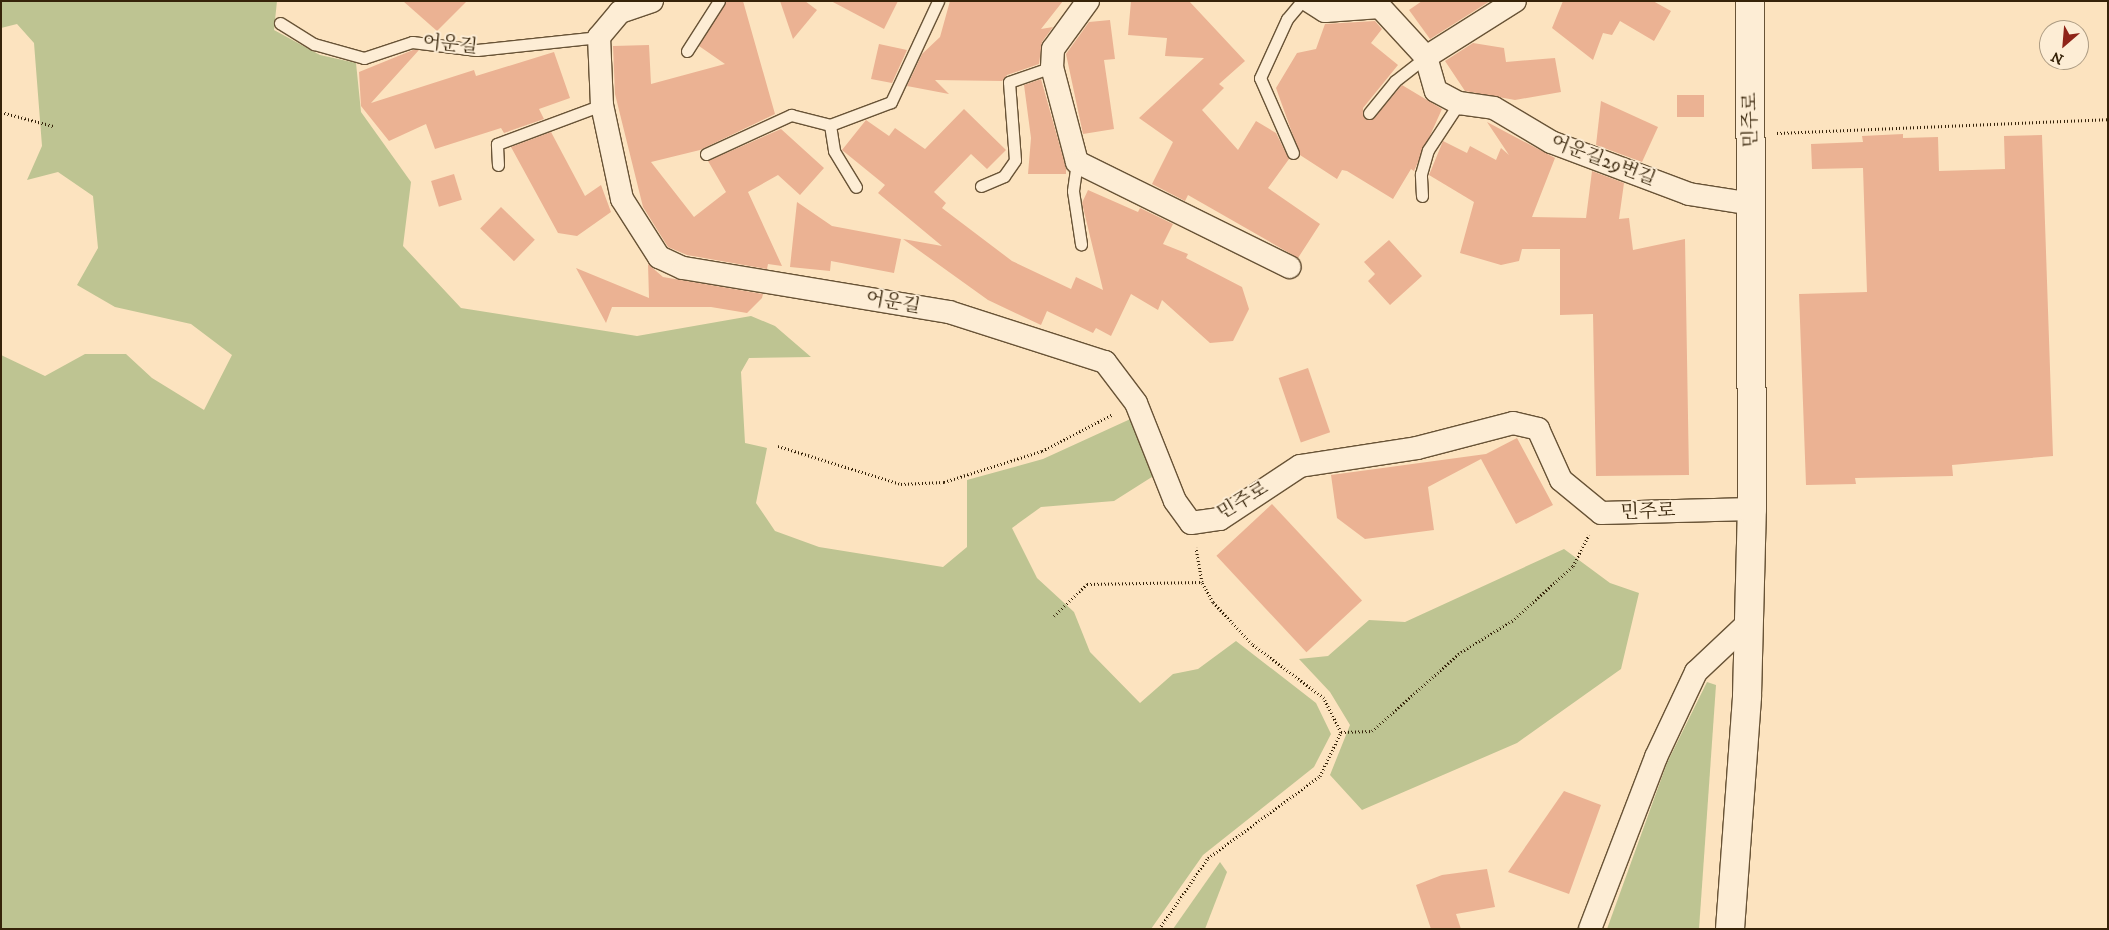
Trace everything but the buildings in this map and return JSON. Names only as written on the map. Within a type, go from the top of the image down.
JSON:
[{"type":"main road","name":"민주로","points":[[1730,929],[1747,696],[1746,624],[1752,509],[1754,204],[1751,134],[1750,1]]},
{"type":"street","points":[[599,37],[620,12],[652,1]]},
{"type":"street","points":[[1088,1],[1053,49],[1052,68],[1077,162],[1289,267]]},
{"type":"street","name":"어운길29번길","points":[[1309,1],[1325,11],[1380,7],[1426,57],[1436,91],[1458,102],[1494,108],[1551,142],[1689,194],[1754,204]]},
{"type":"street","points":[[1426,57],[1515,1]]},
{"type":"street","name":"어운길","points":[[599,37],[602,105],[622,199],[659,257],[683,268],[949,312],[1105,362],[1136,403],[1175,501],[1191,523]]},
{"type":"street","name":"민주로","points":[[1191,523],[1220,519],[1300,466],[1417,448],[1513,423],[1538,429],[1561,480],[1601,513],[1752,509]]},
{"type":"street","points":[[1590,929],[1656,757],[1696,672],[1746,624]]},
{"type":"lane","points":[[687,51],[719,1]]},
{"type":"lane","points":[[706,154],[792,115],[830,125],[891,102],[938,1]]},
{"type":"lane","points":[[1293,152],[1260,78],[1287,19],[1302,1]]},
{"type":"lane","name":"어운길","points":[[280,23],[314,44],[364,58],[412,42],[477,50],[599,37]]},
{"type":"lane","points":[[1369,113],[1395,81],[1426,57]]},
{"type":"lane","points":[[982,186],[1004,176],[1015,160],[1009,82],[1052,68]]},
{"type":"lane","points":[[1422,196],[1420,174],[1428,150],[1458,102]]},
{"type":"lane","points":[[498,165],[497,144],[602,105]]},
{"type":"lane","points":[[830,125],[834,151],[856,187]]},
{"type":"lane","points":[[1077,162],[1073,191],[1081,244]]},
{"type":"path","points":[[1,112],[53,126]]},
{"type":"path","points":[[1751,134],[2108,119]]},
{"type":"path","points":[[778,446],[901,484],[944,482],[1042,450],[1136,403]]},
{"type":"path","points":[[1159,929],[1208,858],[1320,776],[1341,732],[1372,731],[1461,652],[1512,621],[1573,566],[1601,513]]},
{"type":"path","name":"민주로","points":[[1191,523],[1202,582],[1252,644],[1324,698],[1341,732]]},
{"type":"path","points":[[1054,616],[1087,584],[1202,582]]},
{"type":"green space","points":[[1,1],[277,1],[274,30],[320,55],[356,63],[361,112],[411,182],[403,246],[461,308],[637,336],[751,316],[775,326],[811,357],[749,358],[741,372],[745,443],[767,448],[756,503],[775,531],[819,547],[943,567],[967,547],[967,480],[1043,459],[1137,416],[1155,475],[1114,501],[1041,507],[1012,528],[1037,578],[1074,612],[1090,652],[1140,703],[1173,674],[1198,669],[1236,641],[1316,703],[1331,734],[1314,767],[1203,855],[1151,929],[1,929],[1,355],[45,376],[85,354],[126,354],[152,378],[204,410],[232,355],[191,324],[115,307],[77,285],[98,248],[93,196],[58,172],[27,180],[42,146],[34,43],[17,24],[1,28]]},
{"type":"green space","points":[[1564,549],[1610,583],[1639,593],[1621,669],[1517,743],[1362,810],[1330,775],[1350,725],[1330,692],[1299,659],[1328,656],[1369,620],[1405,622]]},
{"type":"green space","points":[[1707,682],[1716,685],[1699,929],[1607,929],[1667,763]]},
{"type":"green space","points":[[1220,862],[1227,872],[1205,929],[1173,929]]}]
